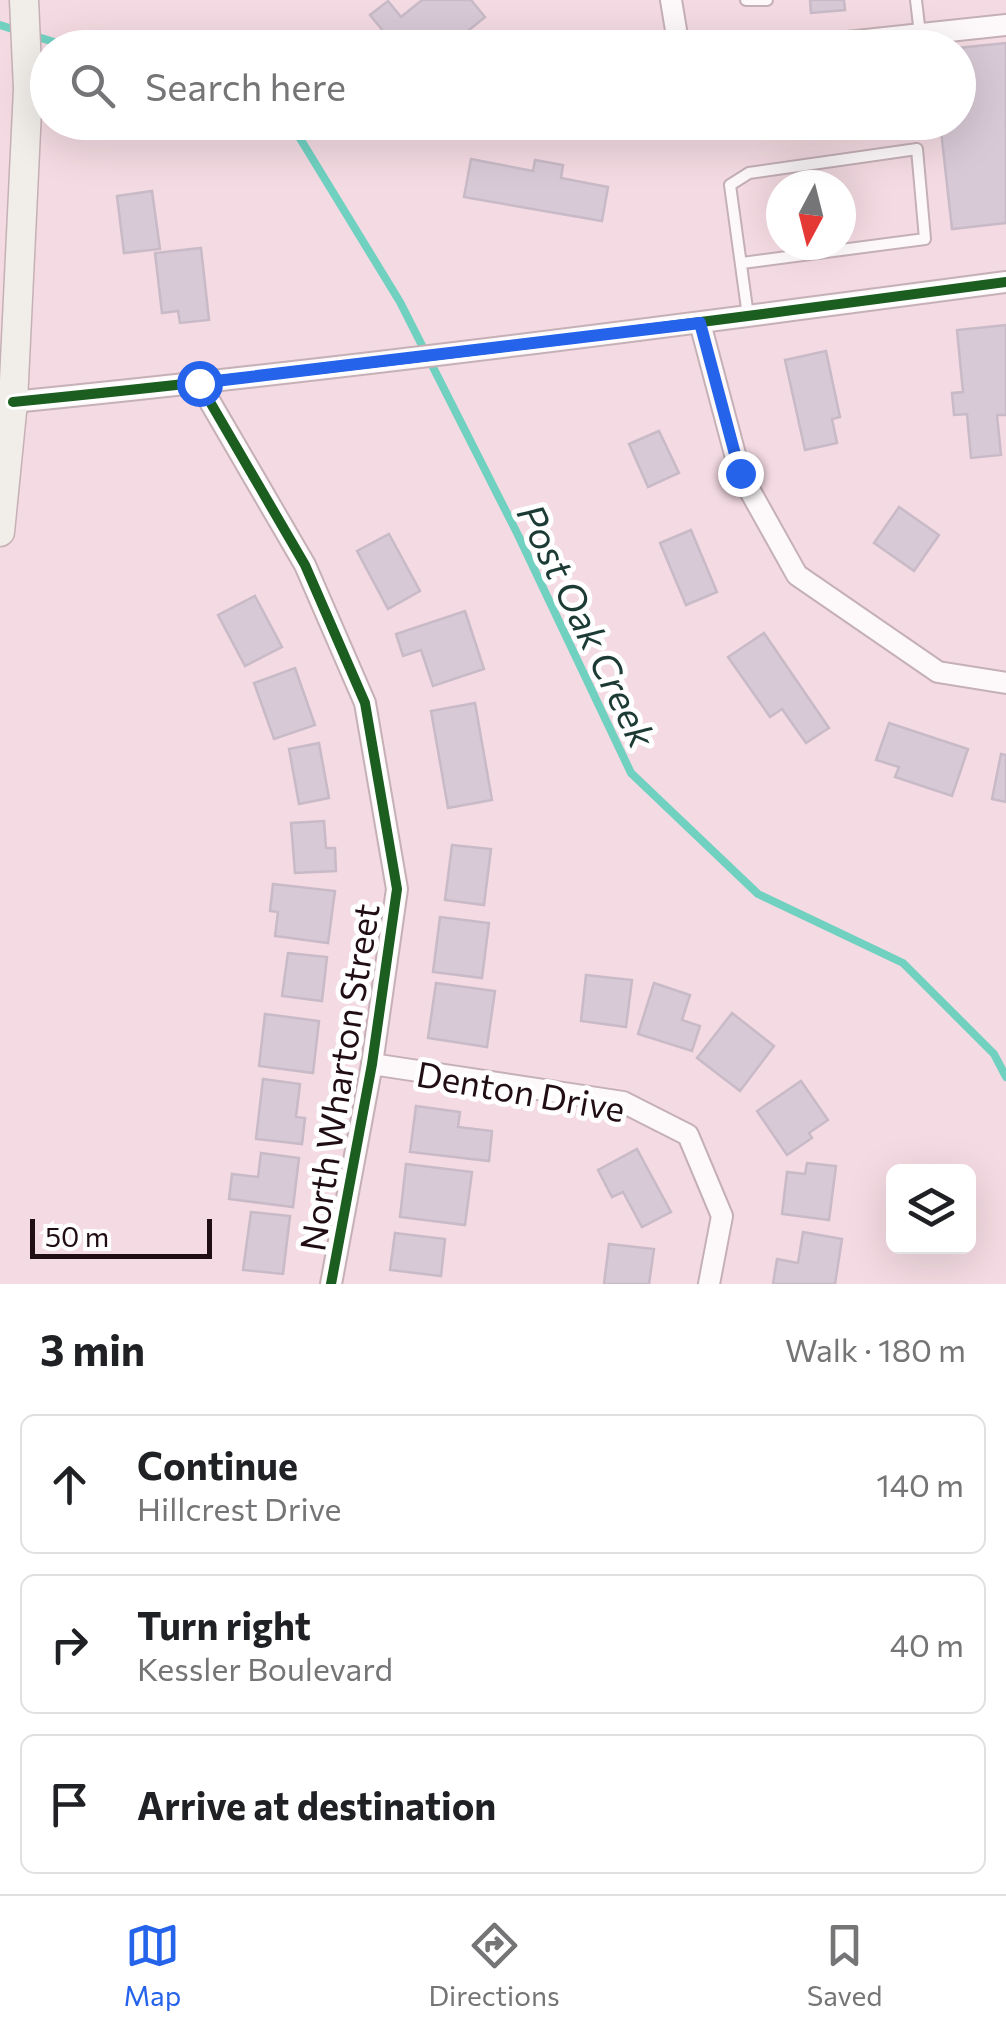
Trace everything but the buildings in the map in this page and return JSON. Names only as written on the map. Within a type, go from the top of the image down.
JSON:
[{"type":"street","points":[[672,0],[676,30]]},
{"type":"street","points":[[0,532],[13,402],[28,90],[24,5]]},
{"type":"street","points":[[958,30],[1006,25]]},
{"type":"street","points":[[13,402],[490,349],[1006,282]]},
{"type":"street","points":[[700,323],[740,473],[797,575],[938,672],[1006,684]]},
{"type":"street","name":"North Wharton Street","points":[[199,383],[306,565],[365,703],[397,889],[372,1064],[331,1284]]},
{"type":"street","name":"Denton Drive","points":[[372,1064],[622,1102],[688,1135],[722,1216],[710,1284]]},
{"type":"lane","points":[[746,0],[768,0]]},
{"type":"lane","points":[[916,0],[920,30]]},
{"type":"lane","points":[[742,263],[925,238],[918,149],[749,173],[730,184],[748,316]]},
{"type":"waterway","name":"Post Oak Creek","points":[[0,25],[30,34]]},
{"type":"waterway","name":"Post Oak Creek","points":[[301,140],[400,302],[518,535],[631,773],[758,894],[903,963],[994,1054],[1006,1077]]},
{"type":"cycle path","points":[[13,402],[386,361],[1006,282]]},
{"type":"cycle path","points":[[199,383],[305,565],[365,703],[397,889],[372,1064],[331,1284]]},
{"type":"route","points":[[199,383],[700,323],[740,473]]}]
